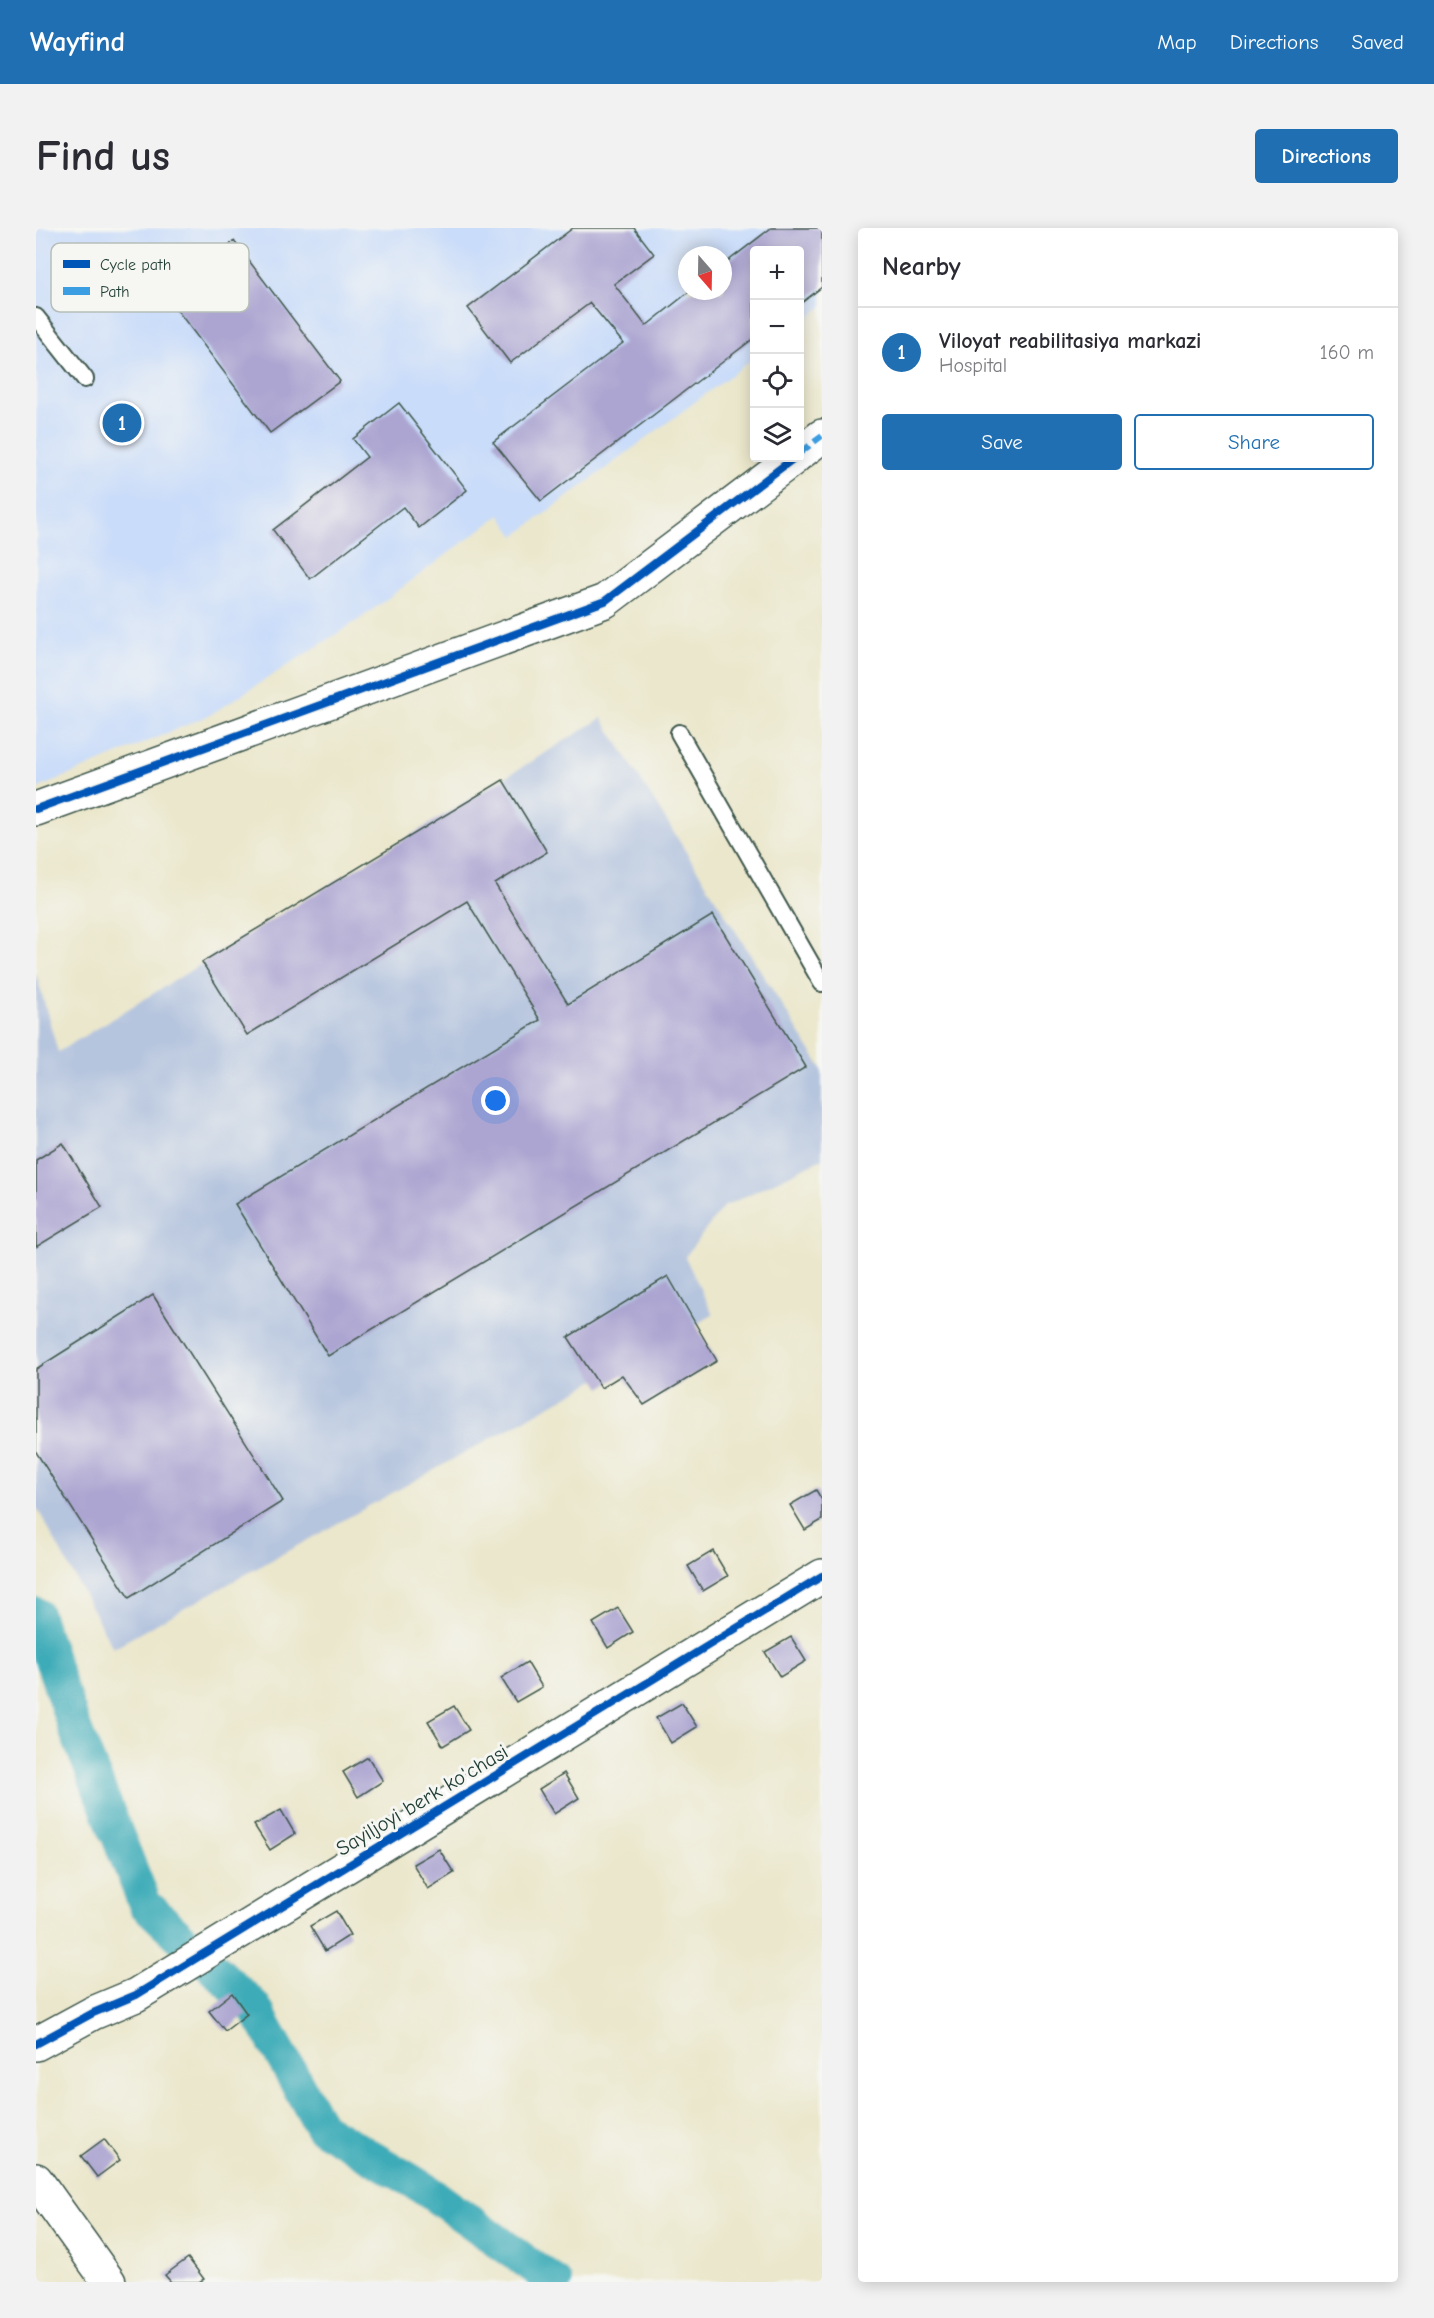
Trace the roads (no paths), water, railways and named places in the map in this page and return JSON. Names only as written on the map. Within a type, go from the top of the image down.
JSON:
[{"type":"street","points":[[804,450],[822,436]]},
{"type":"street","points":[[36,810],[605,601],[789,462]]},
{"type":"street","name":"Sayiljoyi berk ko'chasi","points":[[36,2044],[93,2013],[136,1995],[822,1576]]},
{"type":"street","points":[[36,2180],[109,2282]]},
{"type":"lane","points":[[36,317],[85,379]]},
{"type":"lane","points":[[679,733],[822,983]]},
{"type":"waterway","points":[[36,1614],[73,1724],[145,1904],[254,2006],[321,2127],[422,2187],[555,2282]]},
{"type":"place","name":"Viloyat reabilitasiya markazi","points":[[122,423]]}]
